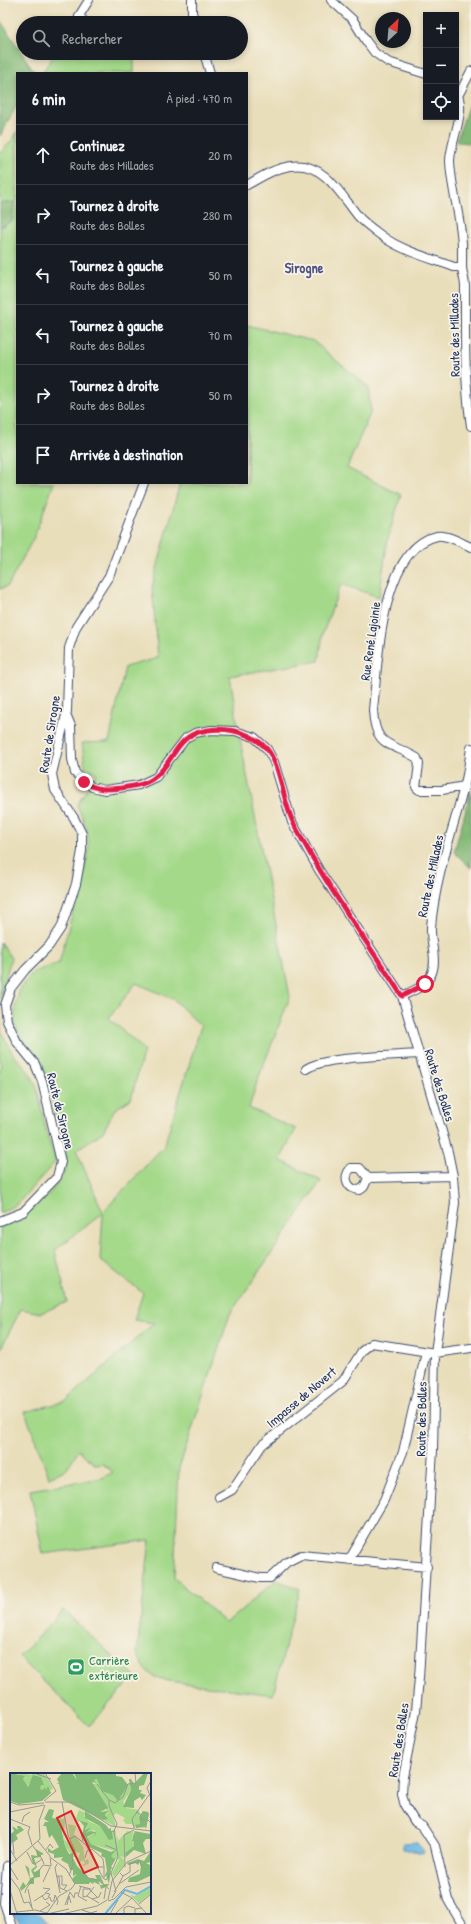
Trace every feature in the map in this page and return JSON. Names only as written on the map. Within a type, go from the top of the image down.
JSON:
[{"type":"street","points":[[79,16],[89,0]]},
{"type":"street","points":[[192,0],[194,16]]},
{"type":"street","points":[[331,0],[353,20],[375,53],[388,62],[423,73]]},
{"type":"street","points":[[206,60],[210,72]]},
{"type":"street","points":[[459,92],[471,71]]},
{"type":"street","name":"Route des Millades","points":[[459,108],[459,119]]},
{"type":"street","name":"Route des Millades","points":[[459,120],[450,152],[450,166],[462,244],[462,267],[465,285],[465,363],[471,426]]},
{"type":"street","points":[[248,184],[276,170],[293,165],[310,168],[324,175],[339,189],[359,217],[383,237],[397,245],[454,267],[462,267]]},
{"type":"street","name":"Route de Sirogne","points":[[0,1221],[23,1212],[57,1177],[61,1162],[42,1081],[36,1064],[17,1042],[8,1022],[5,1005],[11,988],[25,970],[49,946],[61,928],[76,884],[82,851],[82,834],[74,818],[55,790],[52,774],[66,714],[69,648],[76,626],[109,576],[144,484]]},
{"type":"street","name":"Rue René Lajoinie","points":[[465,786],[442,790],[419,790],[416,787],[419,764],[417,758],[392,747],[380,738],[374,727],[373,710],[385,608],[392,584],[402,562],[417,546],[428,539],[438,536],[447,537],[471,547]]},
{"type":"street","name":"Route des Bolles","points":[[66,714],[71,726],[72,760],[75,773],[92,788],[105,790],[139,785],[156,777],[186,738],[195,733],[211,730],[235,731],[254,737],[267,749],[274,762],[292,822],[319,870],[402,996],[448,1152],[453,1176],[455,1203],[430,1353],[433,1450],[427,1568],[416,1711],[403,1778],[402,1794],[405,1806],[415,1822],[422,1826],[435,1846],[448,1900],[462,1924]]},
{"type":"street","name":"Route des Millades","points":[[402,996],[425,984],[431,976],[434,967],[431,928],[435,901],[444,857],[465,786],[471,748]]},
{"type":"street","points":[[306,1069],[313,1064],[356,1058],[418,1054]]},
{"type":"street","points":[[368,1178],[453,1176]]},
{"type":"street","name":"Impasse de Novert","points":[[220,1497],[232,1490],[262,1445],[343,1381],[362,1351],[372,1343],[430,1353],[471,1348]]},
{"type":"street","points":[[349,1560],[384,1500],[403,1452],[430,1353]]},
{"type":"street","points":[[216,1568],[260,1578],[270,1578],[287,1562],[301,1555],[427,1568]]},
{"type":"street","points":[[7,1866],[4,1903],[11,1924]]},
{"type":"green space","points":[[0,20],[16,44],[16,60],[26,60],[34,72],[16,72],[16,107],[0,136]]},
{"type":"green space","points":[[50,60],[134,60],[134,72],[43,72]]},
{"type":"green space","points":[[471,98],[471,143],[456,142]]},
{"type":"green space","points":[[16,133],[16,484],[54,484],[34,537],[8,586],[0,589],[0,227],[12,221],[14,202],[0,204],[0,153],[14,138]]},
{"type":"green space","points":[[14,202],[12,221],[0,227],[0,204]]},
{"type":"green space","points":[[248,325],[313,341],[368,387],[371,411],[347,468],[401,495],[388,538],[379,597],[341,584],[323,633],[319,661],[230,676],[239,734],[290,997],[258,1079],[249,1108],[296,1129],[280,1160],[321,1181],[230,1314],[179,1468],[174,1578],[226,1623],[276,1580],[300,1589],[273,1695],[162,1680],[153,1676],[146,1670],[137,1653],[150,1540],[43,1554],[30,1490],[102,1478],[113,1472],[103,1464],[96,1465],[78,1450],[67,1469],[49,1477],[25,1412],[66,1401],[154,1323],[134,1320],[143,1293],[100,1260],[103,1213],[55,1250],[67,1302],[41,1313],[21,1309],[0,1350],[0,1226],[9,1224],[18,1219],[38,1204],[55,1186],[66,1166],[66,1156],[43,1065],[20,1037],[14,1021],[16,1004],[20,989],[33,972],[59,963],[89,847],[88,833],[77,805],[97,773],[85,767],[82,743],[109,742],[125,667],[158,658],[152,587],[180,484],[248,484]],"holes":[[[136,983],[173,999],[201,1026],[164,1146],[103,1212],[76,1150],[103,1132],[114,1110],[131,1099],[144,1050],[109,1018]]]},
{"type":"green space","points":[[471,791],[471,868],[454,852]]},
{"type":"green space","points":[[0,942],[11,958],[0,999]]},
{"type":"green space","points":[[0,1016],[1,1031],[13,1054],[28,1071],[36,1084],[48,1138],[56,1161],[17,1204],[0,1213]]},
{"type":"green space","name":"Carrière extérieure","points":[[63,1610],[134,1676],[89,1726],[19,1657]]},
{"type":"water","points":[[416,1842],[424,1851],[423,1853],[403,1849],[403,1843]]},
{"type":"water","points":[[14,1914],[39,1914],[48,1924],[21,1924]]},
{"type":"place","name":"Carrière extérieure","points":[[76,1667]]},
{"type":"district","name":"Sirogne","points":[[304,268]]},
{"type":"route","points":[[84,782],[92,788],[105,790],[139,785],[156,777],[186,738],[195,733],[211,730],[235,731],[254,737],[267,749],[274,762],[292,822],[319,870],[402,996],[425,984]]}]
